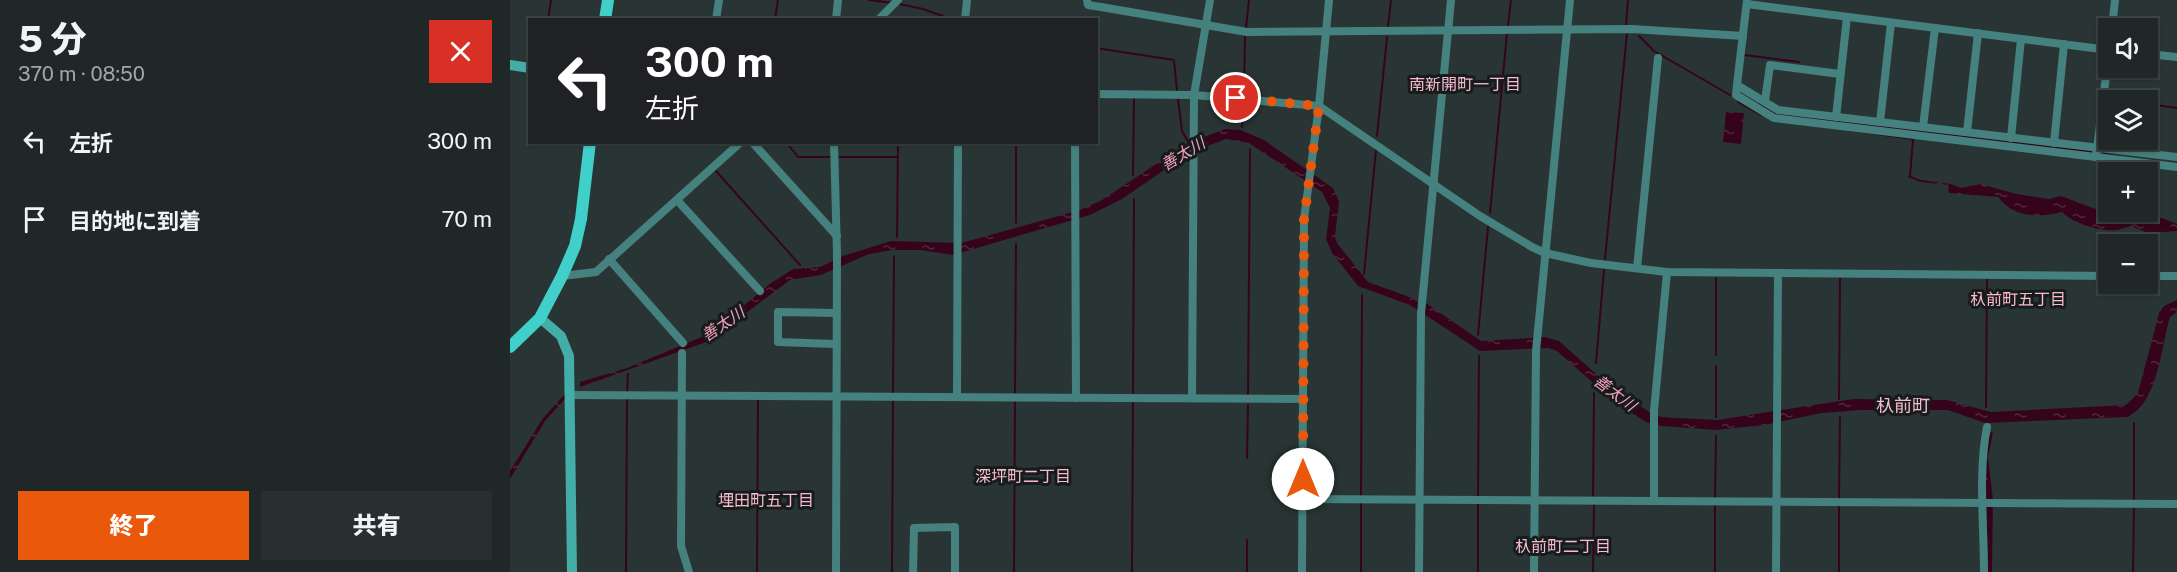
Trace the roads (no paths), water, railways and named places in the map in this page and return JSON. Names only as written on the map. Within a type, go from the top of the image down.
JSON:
[{"type":"main road","points":[[605,18],[608,0]]},
{"type":"main road","points":[[510,347],[540,318],[562,276],[581,219],[590,144]]},
{"type":"street","points":[[716,18],[718,0]]},
{"type":"street","points":[[836,18],[838,0]]},
{"type":"street","points":[[965,18],[967,0]]},
{"type":"street","points":[[1087,0],[1088,5],[1206,27],[1262,33],[1679,30],[1743,36]]},
{"type":"street","points":[[1192,398],[1194,94],[1210,0]]},
{"type":"street","points":[[1302,572],[1304,219],[1319,106],[1329,0]]},
{"type":"street","points":[[1419,572],[1421,314],[1451,0]]},
{"type":"street","points":[[1534,572],[1537,333],[1570,0]]},
{"type":"street","points":[[2113,18],[2115,0]]},
{"type":"street","points":[[880,18],[896,2]]},
{"type":"street","points":[[2098,49],[1747,2],[1736,95],[1774,118],[2097,152],[2177,157]]},
{"type":"street","points":[[1836,117],[1847,17]]},
{"type":"street","points":[[1880,122],[1891,22]]},
{"type":"street","points":[[1923,127],[1935,28]]},
{"type":"street","points":[[1967,132],[1978,33]]},
{"type":"street","points":[[2011,138],[2021,39]]},
{"type":"street","points":[[2054,143],[2064,44]]},
{"type":"street","points":[[2158,55],[2177,57]]},
{"type":"street","points":[[1637,268],[1658,58]]},
{"type":"street","points":[[1766,101],[1770,64],[1840,74]]},
{"type":"street","points":[[510,65],[528,68]]},
{"type":"street","points":[[2097,152],[2106,78]]},
{"type":"street","points":[[1737,85],[1778,110],[2054,143],[2177,167]]},
{"type":"street","points":[[1098,94],[1194,94],[1319,106],[1480,216],[1545,253],[1591,263],[1667,272],[2098,276]]},
{"type":"street","points":[[562,276],[596,272],[739,144]]},
{"type":"street","points":[[754,144],[837,236]]},
{"type":"street","points":[[834,144],[837,236],[836,572]]},
{"type":"street","points":[[957,397],[958,144]]},
{"type":"street","points":[[1075,144],[1076,398]]},
{"type":"street","points":[[677,200],[760,291]]},
{"type":"street","points":[[609,259],[683,343]]},
{"type":"street","points":[[1654,500],[1654,411],[1667,272]]},
{"type":"street","points":[[1776,572],[1778,273]]},
{"type":"street","points":[[2158,276],[2177,276]]},
{"type":"street","points":[[836,313],[778,312],[778,342],[836,344]]},
{"type":"street","points":[[540,318],[565,343],[569,356],[572,572]]},
{"type":"street","points":[[682,353],[681,546],[689,572]]},
{"type":"street","points":[[569,395],[1303,399]]},
{"type":"street","points":[[1984,572],[1986,502],[1981,456],[1987,427]]},
{"type":"street","points":[[1303,499],[2177,504]]},
{"type":"street","points":[[913,572],[914,528],[955,528],[954,572]]},
{"type":"water","points":[[1726,112],[1744,113],[1741,144],[1723,142]]},
{"type":"water","name":"善太川","points":[[1225,129],[1241,130],[1264,140],[1333,188],[1339,201],[1335,237],[1337,243],[1368,282],[1426,303],[1481,341],[1545,337],[1559,341],[1603,380],[1652,414],[1662,417],[1717,420],[1853,399],[1947,400],[1991,412],[2126,405],[2138,393],[2159,313],[2164,306],[2177,300],[2177,312],[2170,317],[2152,388],[2146,400],[2127,417],[1985,423],[1948,410],[1861,410],[1822,413],[1764,425],[1716,430],[1661,426],[1646,422],[1616,403],[1557,351],[1548,348],[1480,351],[1410,305],[1358,286],[1332,253],[1326,239],[1330,208],[1322,192],[1249,143],[1226,139],[1189,153],[1122,199],[1090,215],[953,255],[920,250],[893,250],[869,254],[821,275],[790,280],[709,341],[580,387],[580,382],[627,368],[711,333],[771,283],[793,269],[820,267],[843,256],[891,241],[961,243],[1080,210],[1102,200],[1186,144]]},
{"type":"water","points":[[1908,175],[1961,188],[1980,184],[2017,194],[2049,199],[2061,196],[2098,210],[2098,222],[2158,222],[2158,216],[2177,224],[2177,231],[2148,233],[2131,226],[2118,230],[2104,230],[2081,223],[2062,212],[2027,215],[2012,209],[1998,197],[1949,193],[1948,185],[1920,182]]},
{"type":"water","points":[[565,394],[565,399],[545,421],[510,479],[510,471],[543,418]]},
{"type":"water","points":[[1990,432],[1993,433],[1988,457],[1993,500],[1992,572],[1988,572],[1985,456]]},
{"type":"waterway","points":[[548,18],[551,0]]},
{"type":"waterway","points":[[775,18],[778,0]]},
{"type":"waterway","points":[[869,0],[893,3]]},
{"type":"waterway","points":[[1246,28],[1249,0]]},
{"type":"waterway","points":[[1388,27],[1391,0]]},
{"type":"waterway","points":[[1508,26],[1511,0]]},
{"type":"waterway","points":[[1626,25],[1628,0]]},
{"type":"waterway","points":[[899,4],[948,18]]},
{"type":"waterway","points":[[1490,213],[1507,33]]},
{"type":"waterway","points":[[1605,259],[1627,33]]},
{"type":"waterway","points":[[1639,36],[1654,51],[1730,95]]},
{"type":"waterway","points":[[1244,91],[1245,37]]},
{"type":"waterway","points":[[1377,136],[1387,37]]},
{"type":"waterway","points":[[1098,48],[1174,60],[1177,91]]},
{"type":"waterway","points":[[1744,55],[1799,62]]},
{"type":"waterway","points":[[1133,175],[1134,98]]},
{"type":"waterway","name":"善太川","points":[[1178,99],[1182,131],[1190,145]]},
{"type":"waterway","points":[[1738,102],[1761,115]]},
{"type":"waterway","points":[[1242,127],[1243,104]]},
{"type":"waterway","points":[[1758,104],[1776,114],[2091,152]]},
{"type":"waterway","points":[[2158,105],[2177,108]]},
{"type":"waterway","points":[[1769,119],[1913,139],[1910,177]]},
{"type":"waterway","points":[[788,144],[798,157],[831,157]]},
{"type":"waterway","points":[[897,237],[898,144]]},
{"type":"waterway","points":[[1016,144],[1016,223]]},
{"type":"waterway","points":[[1248,395],[1250,149]]},
{"type":"waterway","points":[[1364,274],[1376,150]]},
{"type":"waterway","points":[[2104,154],[2122,157]]},
{"type":"waterway","points":[[837,157],[897,157]]},
{"type":"waterway","points":[[716,171],[800,265]]},
{"type":"waterway","points":[[1133,393],[1134,199]]},
{"type":"waterway","points":[[1478,335],[1488,227]]},
{"type":"waterway","points":[[1015,393],[1016,244]]},
{"type":"waterway","points":[[893,393],[894,256]]},
{"type":"waterway","points":[[1596,363],[1604,270]]},
{"type":"waterway","points":[[1716,278],[1716,355]]},
{"type":"waterway","points":[[1839,399],[1840,278]]},
{"type":"waterway","points":[[1986,407],[1987,280]]},
{"type":"waterway","points":[[1361,495],[1362,295]]},
{"type":"waterway","points":[[1478,496],[1479,356]]},
{"type":"waterway","points":[[1716,366],[1716,417]]},
{"type":"waterway","points":[[627,392],[628,374]]},
{"type":"waterway","name":"善太川","points":[[1593,496],[1594,393]]},
{"type":"waterway","points":[[626,572],[627,398]]},
{"type":"waterway","points":[[757,572],[758,399]]},
{"type":"waterway","points":[[892,572],[893,401]]},
{"type":"waterway","points":[[1014,572],[1015,402]]},
{"type":"waterway","points":[[1132,572],[1133,403]]},
{"type":"waterway","points":[[1247,458],[1248,405]]},
{"type":"waterway","points":[[1839,498],[1840,417]]},
{"type":"waterway","points":[[2134,423],[2134,500]]},
{"type":"waterway","points":[[1715,498],[1716,436]]},
{"type":"waterway","points":[[1361,503],[1361,572]]},
{"type":"waterway","points":[[1478,503],[1478,572]]},
{"type":"waterway","points":[[1593,572],[1594,504]]},
{"type":"waterway","points":[[1715,505],[1715,572]]},
{"type":"waterway","points":[[1839,505],[1839,572]]},
{"type":"waterway","points":[[2133,572],[2134,508]]},
{"type":"waterway","points":[[1247,540],[1247,572]]},
{"type":"district","name":"南新開町一丁目","points":[[1465,84]]},
{"type":"district","name":"杁前町五丁目","points":[[2018,299]]},
{"type":"district","name":"杁前町","points":[[1903,405]]},
{"type":"district","name":"深坪町二丁目","points":[[1023,476]]},
{"type":"district","name":"埋田町五丁目","points":[[766,500]]},
{"type":"district","name":"杁前町二丁目","points":[[1563,546]]}]
